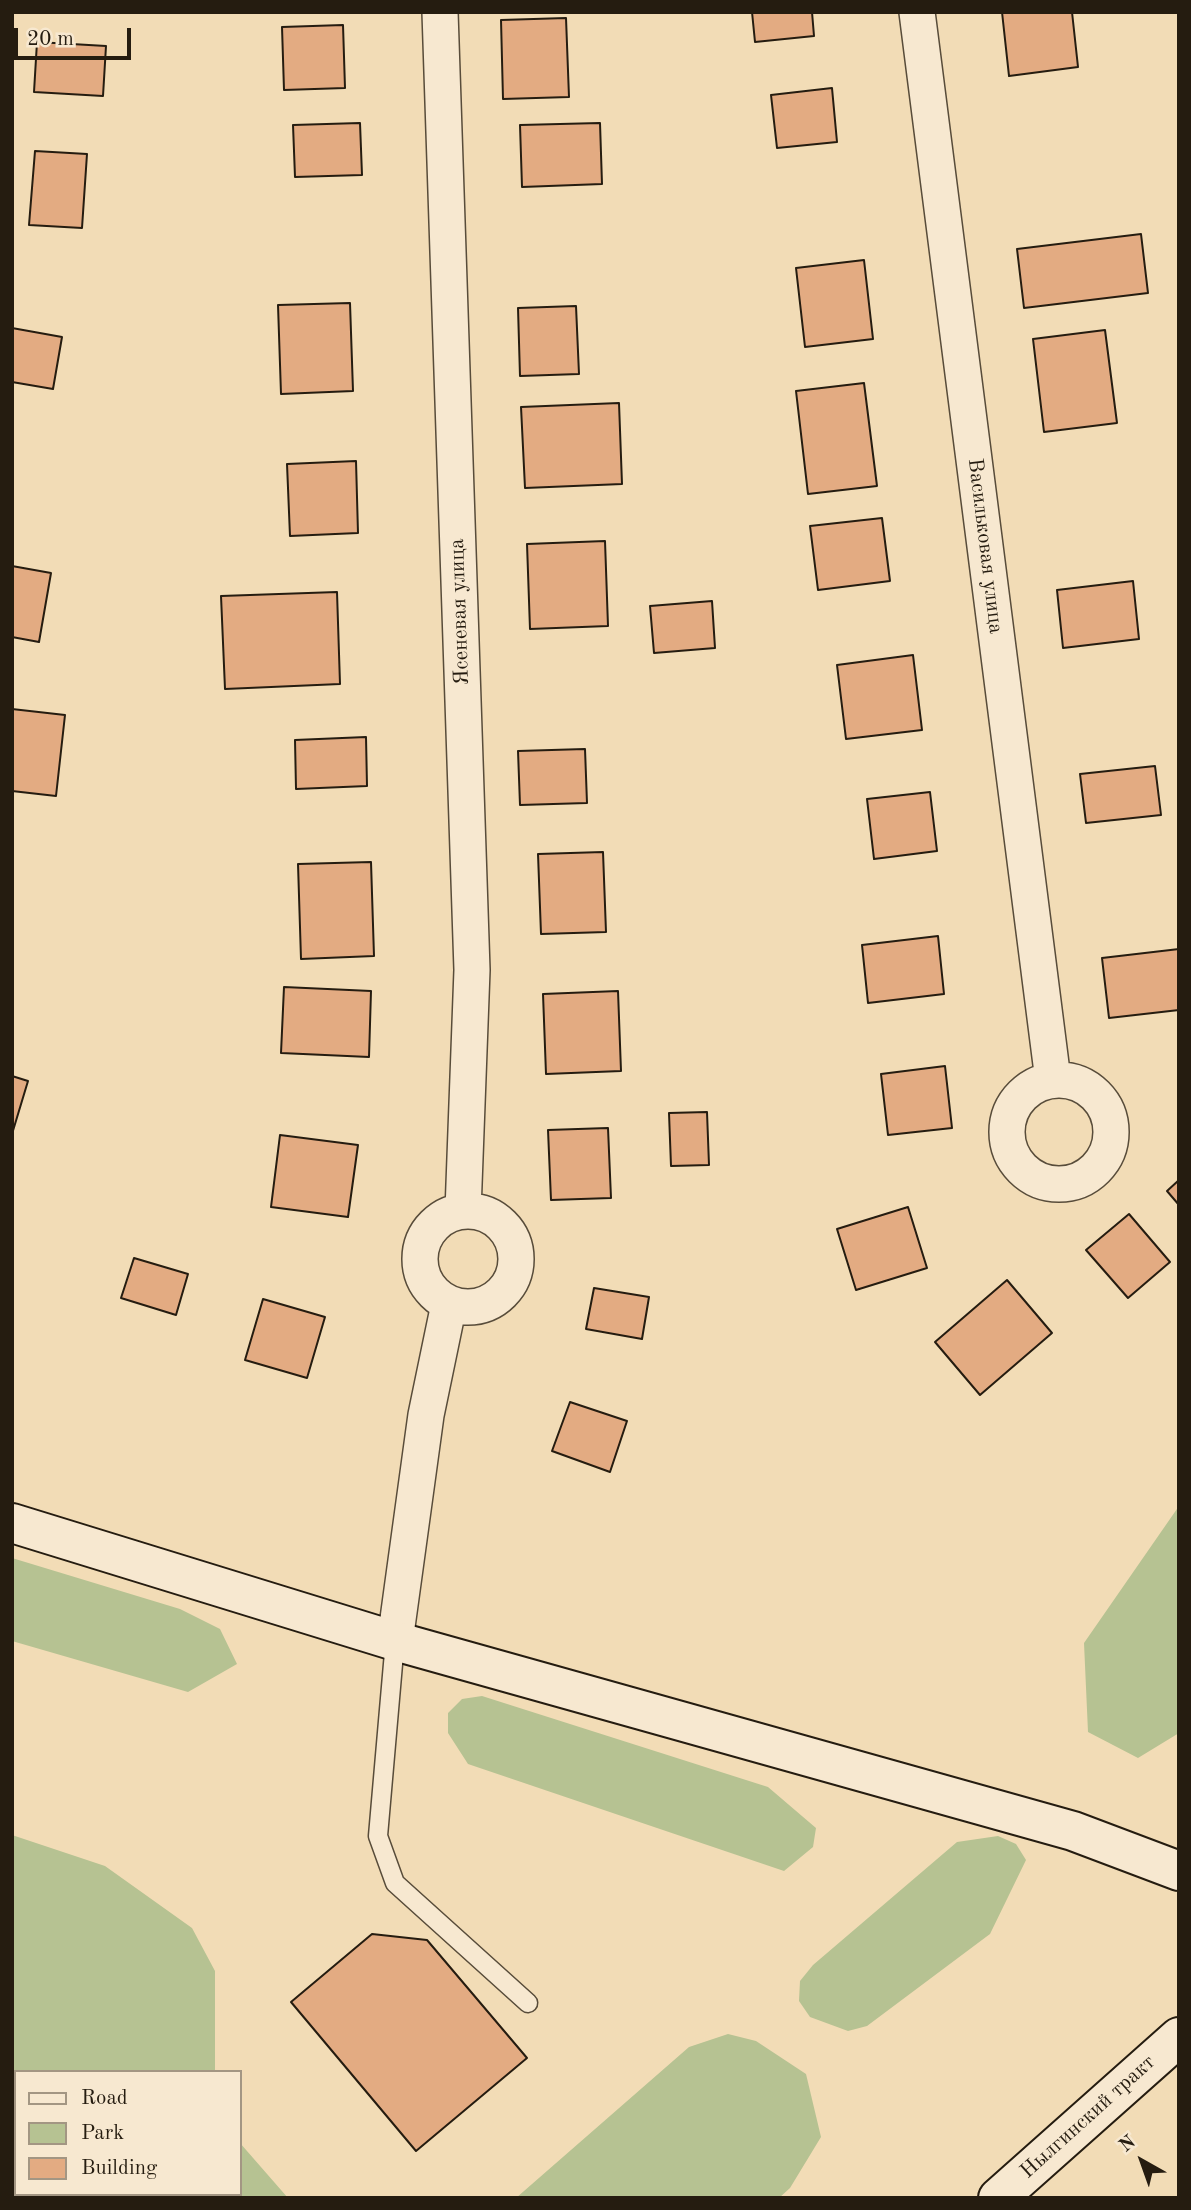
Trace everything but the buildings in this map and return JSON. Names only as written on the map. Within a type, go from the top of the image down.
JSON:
[{"type":"street","name":"Ясеневая улица","points":[[440,12],[472,970],[463,1211]]},
{"type":"street","name":"Васильковая улица","points":[[917,12],[1053,1080]]},
{"type":"street","points":[[463,1211],[479,1212],[494,1218],[506,1229],[517,1258],[514,1274],[507,1288],[495,1299],[481,1306],[465,1308],[449,1304],[436,1295],[426,1283],[420,1252],[425,1237],[435,1224],[448,1215],[463,1211]]},
{"type":"street","points":[[395,1641],[426,1415],[449,1304]]},
{"type":"street","points":[[12,1523],[395,1641],[1073,1831],[1179,1871]]},
{"type":"street","name":"Нылгинский тракт","points":[[998,2198],[1179,2036]]},
{"type":"lane","points":[[395,1641],[378,1836],[395,1883],[528,2003]]},
{"type":"green space","points":[[1179,1506],[1179,1733],[1138,1758],[1088,1732],[1084,1643]]},
{"type":"green space","points":[[12,1558],[180,1609],[220,1629],[237,1664],[188,1692],[12,1641]]},
{"type":"green space","points":[[482,1696],[768,1787],[816,1828],[813,1847],[784,1871],[468,1764],[448,1733],[448,1713],[462,1699]]},
{"type":"green space","points":[[12,1835],[105,1866],[192,1928],[215,1971],[215,2070],[14,2070],[14,2196],[242,2196],[242,2145],[288,2198],[12,2198]]},
{"type":"green space","points":[[998,1836],[1016,1844],[1026,1860],[990,1934],[867,2026],[848,2031],[810,2017],[799,2001],[800,1981],[813,1965],[957,1842]]},
{"type":"green space","points":[[728,2034],[756,2041],[806,2074],[821,2137],[790,2188],[779,2198],[516,2198],[689,2047]]}]
